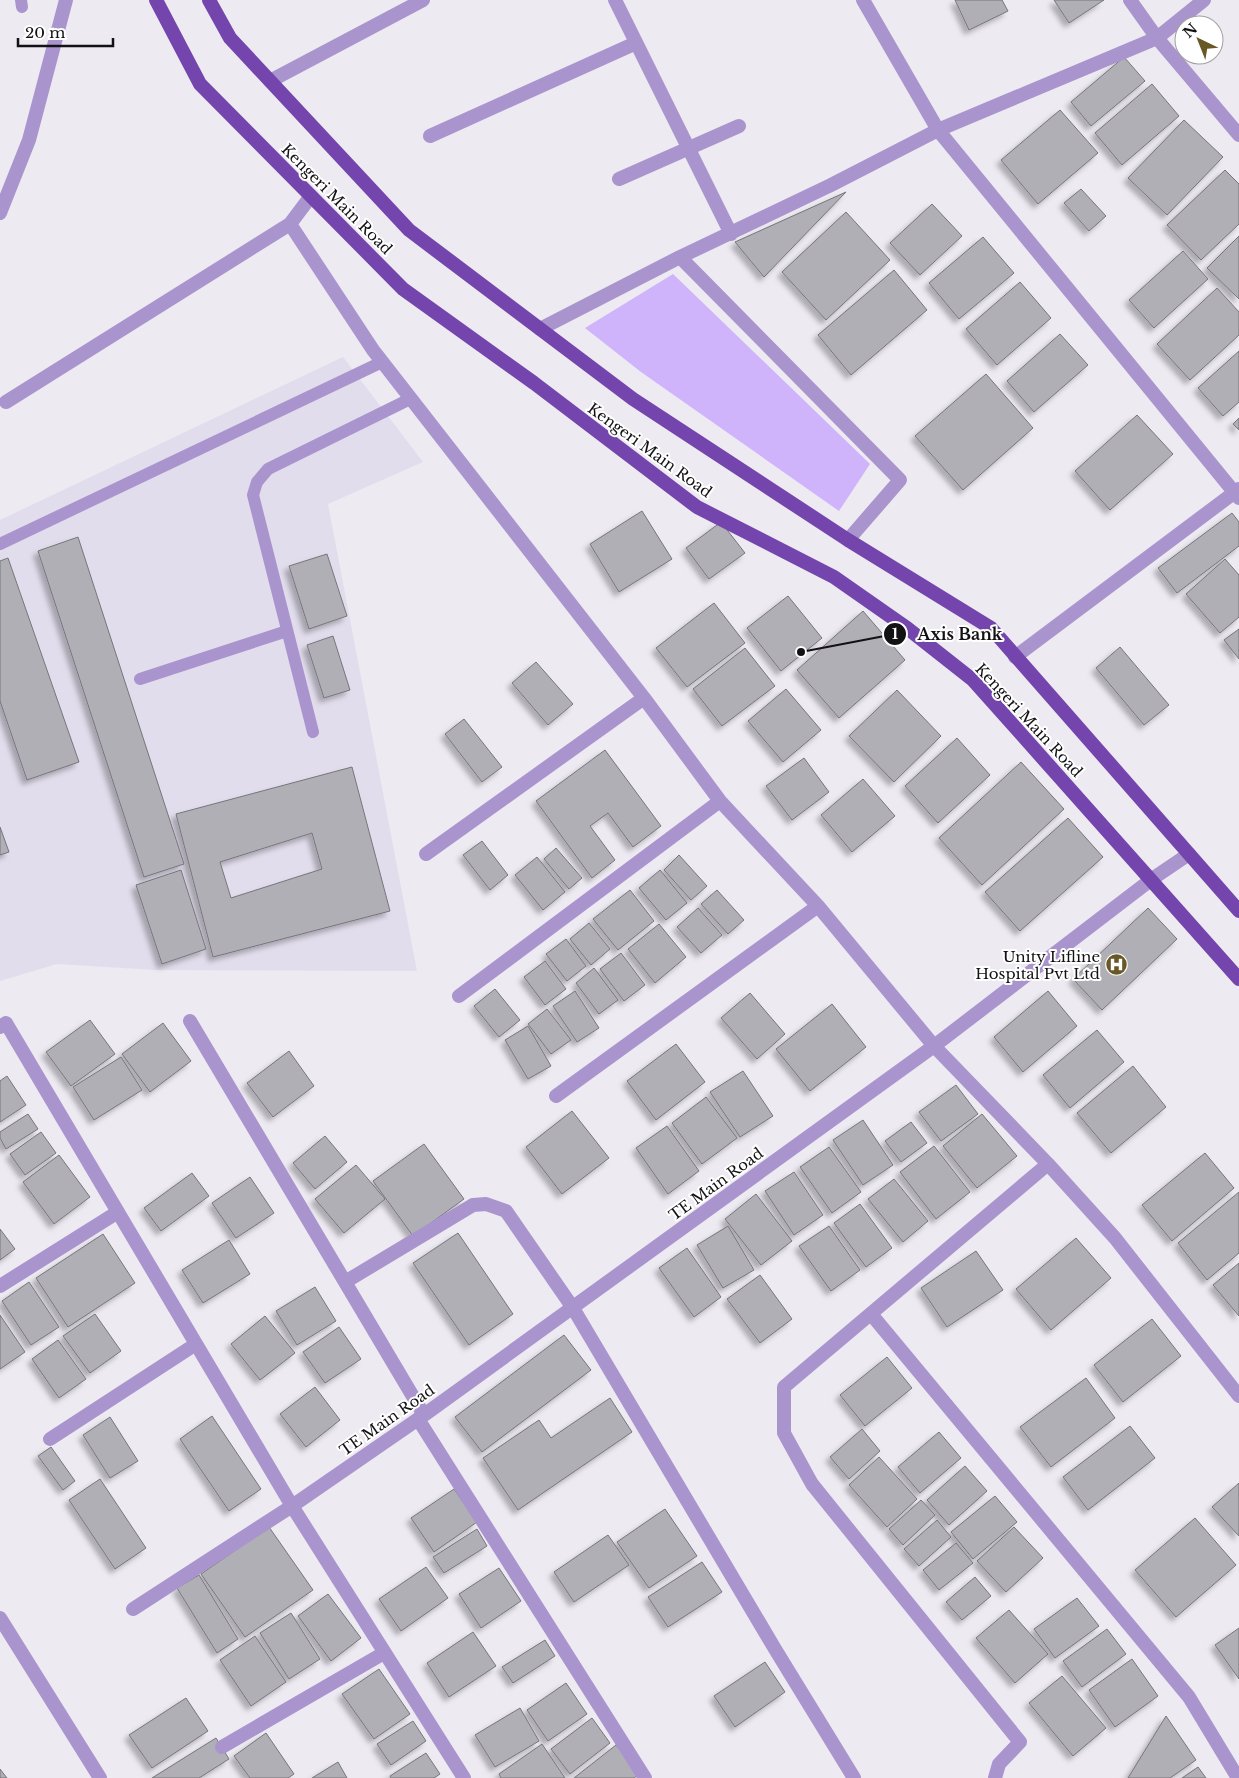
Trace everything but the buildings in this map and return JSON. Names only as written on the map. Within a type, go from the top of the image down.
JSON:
[{"type":"main road","name":"Kengeri Main Road","points":[[156,0],[200,84],[404,289],[534,383],[697,507],[834,576],[907,628],[973,680],[1239,979]]},
{"type":"main road","name":"Kengeri Main Road","points":[[210,0],[230,38],[409,230],[632,399],[848,540],[991,628],[1239,911]]},
{"type":"street","points":[[0,213],[29,140],[66,0]]},
{"type":"street","points":[[270,81],[423,0]]},
{"type":"street","points":[[615,0],[731,234]]},
{"type":"street","points":[[863,0],[938,130],[1237,493],[1015,657]]},
{"type":"street","points":[[1130,0],[1157,38],[1239,135]]},
{"type":"street","points":[[540,329],[680,257],[731,234],[938,130],[1157,38],[1204,0]]},
{"type":"street","points":[[430,136],[636,43]]},
{"type":"street","points":[[619,179],[739,126]]},
{"type":"street","points":[[6,402],[290,224],[311,196]]},
{"type":"street","points":[[290,224],[382,362],[644,698],[720,801],[818,906],[934,1046],[1048,1164],[1116,1238],[1239,1396]]},
{"type":"street","points":[[680,257],[900,480],[848,540]]},
{"type":"street","points":[[426,854],[644,698]]},
{"type":"street","points":[[459,996],[720,801]]},
{"type":"street","name":"TE Main Road","points":[[133,1609],[292,1506],[421,1417],[934,1046],[1152,879],[1189,854]]},
{"type":"street","points":[[556,1096],[818,906]]},
{"type":"street","points":[[190,1021],[345,1282],[421,1417],[646,1778]]},
{"type":"street","points":[[0,1027],[6,1023],[292,1506],[464,1778]]},
{"type":"street","points":[[995,1778],[999,1764],[1020,1742],[812,1484],[784,1433],[784,1387],[1048,1164]]},
{"type":"street","points":[[345,1282],[473,1205],[486,1204],[506,1211],[573,1308],[775,1649],[854,1778]]},
{"type":"street","points":[[0,1286],[118,1212]]},
{"type":"street","points":[[871,1314],[1189,1697],[1238,1778]]},
{"type":"street","points":[[50,1439],[196,1344]]},
{"type":"street","points":[[0,1618],[100,1778]]},
{"type":"street","points":[[222,1747],[384,1652]]},
{"type":"lane","points":[[0,544],[382,362]]},
{"type":"lane","points":[[313,732],[253,495],[257,482],[268,469],[410,399]]},
{"type":"lane","points":[[140,679],[287,631]]},
{"type":"shaded area","points":[[673,274],[870,464],[839,511],[641,372],[585,328]]},
{"type":"shaded area","points":[[343,357],[423,462],[328,504],[417,971],[155,970],[57,964],[0,981],[0,520]]},
{"type":"place","name":"Axis Bank","points":[[801,652]]},
{"type":"place","name":"Unity Lifline Hospital Pvt Ltd","points":[[1116,965]]}]
